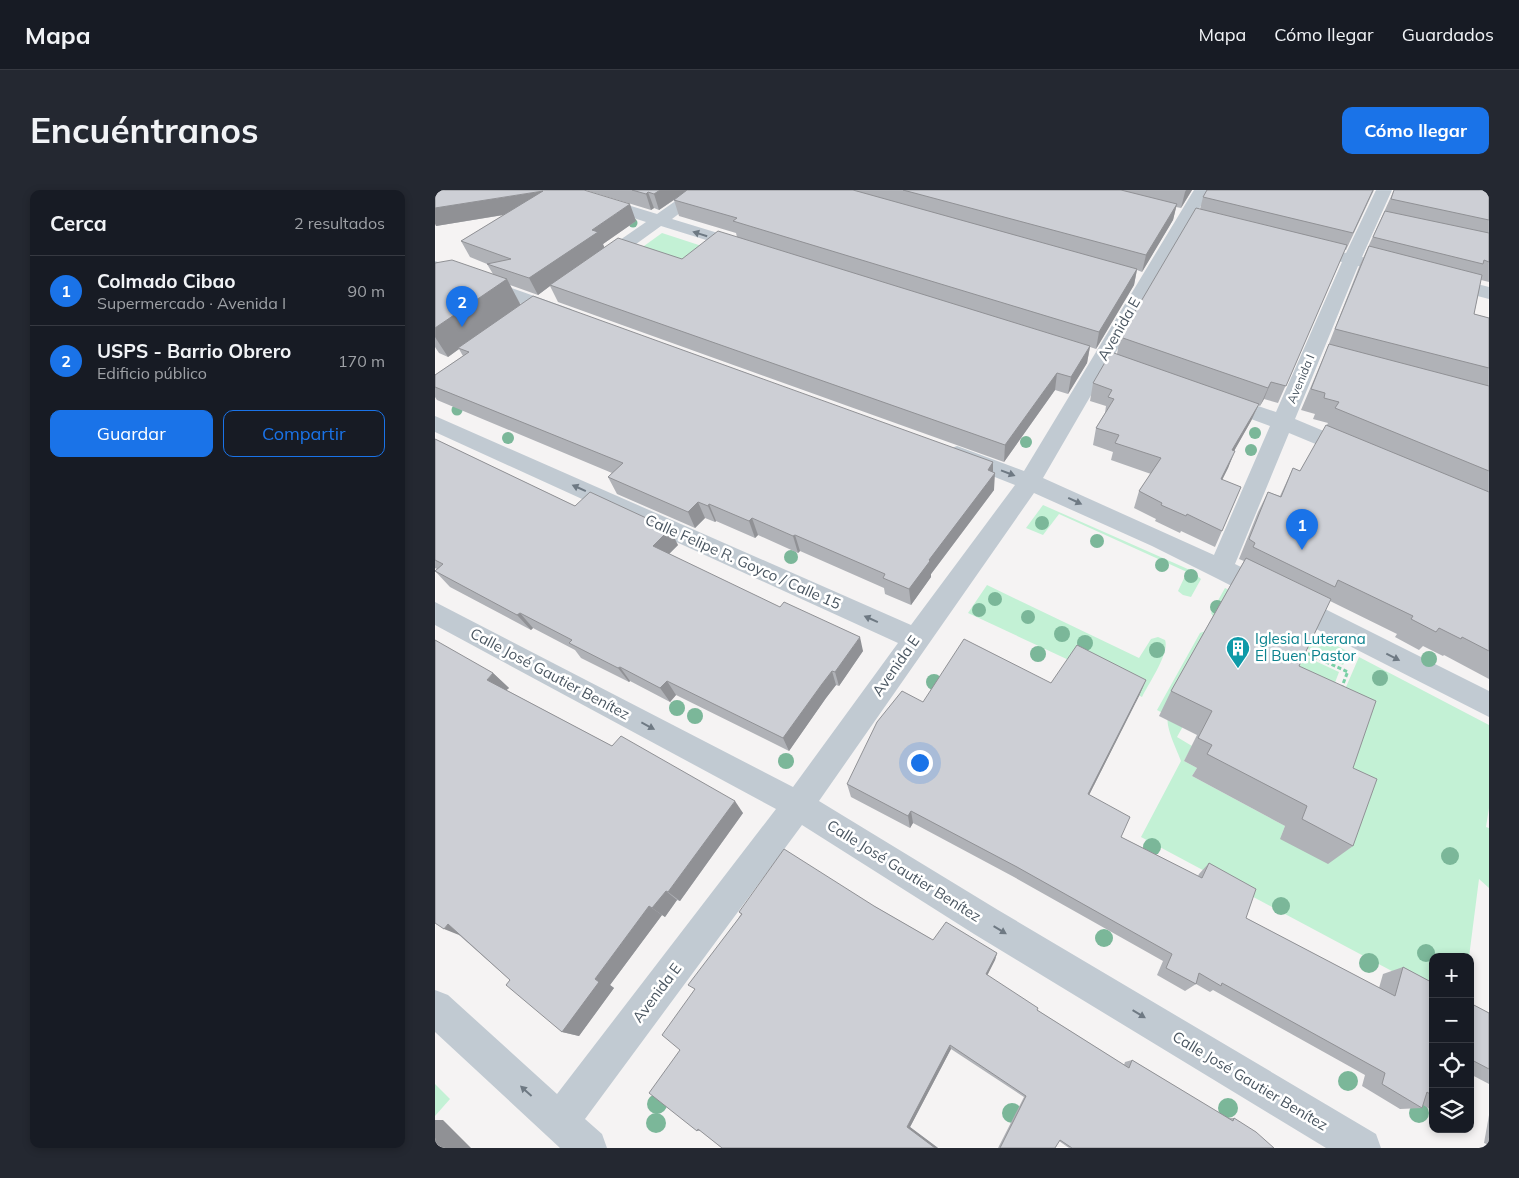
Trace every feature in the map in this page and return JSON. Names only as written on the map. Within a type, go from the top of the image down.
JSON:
[{"type":"street","points":[[562,190],[765,254]]},
{"type":"street","points":[[586,272],[702,190]]},
{"type":"street","name":"Avenida E","points":[[560,1122],[798,805],[915,639],[1030,482],[1101,359],[1139,279],[1185,216],[1201,190]]},
{"type":"street","name":"Avenida I","points":[[1221,568],[1282,422],[1321,358],[1352,259],[1377,221],[1384,190]]},
{"type":"street","points":[[1290,243],[1489,293]]},
{"type":"street","points":[[435,266],[548,299],[581,319]]},
{"type":"street","points":[[522,317],[548,299]]},
{"type":"street","points":[[1199,393],[1282,422],[1374,461]]},
{"type":"street","name":"Calle Felipe R. Goyco / Calle 15","points":[[435,423],[915,639]]},
{"type":"street","points":[[935,446],[1030,482],[1221,568],[1489,705]]},
{"type":"street","name":"Calle José Gautier Benítez","points":[[435,613],[798,805],[986,922],[1362,1148]]},
{"type":"street","points":[[435,1008],[587,1148]]},
{"type":"path","points":[[1340,690],[1351,665]]},
{"type":"green space","points":[[662,233],[711,249],[681,272],[619,264]]},
{"type":"green space","points":[[1043,505],[1190,570],[1201,579],[1191,597],[1183,595],[1178,591],[1187,572],[1059,514],[1043,535],[1026,528]]},
{"type":"green space","points":[[987,585],[1139,658],[1151,639],[1158,637],[1165,640],[1166,646],[1162,660],[1142,697],[1073,662],[968,613]]},
{"type":"green space","points":[[1225,588],[1349,652],[1343,665],[1303,647],[1214,618],[1211,613]]},
{"type":"green space","points":[[1208,630],[1182,728],[1177,737],[1192,746],[1184,761],[1197,768],[1192,776],[1285,826],[1280,839],[1359,657],[1489,725],[1489,808],[1486,827],[1489,828],[1489,888],[1479,879],[1470,953],[1429,953],[1429,991],[1141,837],[1181,761],[1170,732],[1168,716],[1157,710],[1200,633]]},
{"type":"green space","points":[[1298,653],[1339,672],[1330,696],[1294,733]]},
{"type":"green space","points":[[435,1084],[450,1099],[435,1116]]},
{"type":"building","points":[[435,190],[584,190],[630,204],[592,230],[598,232],[529,278],[487,264],[511,259],[461,241],[543,191],[435,208]]},
{"type":"building","points":[[632,190],[660,190],[654,194],[648,192],[646,194]]},
{"type":"building","points":[[687,190],[853,190],[1137,269],[1099,332],[733,221],[737,218],[674,200]]},
{"type":"building","points":[[903,190],[1121,190],[1177,204],[1146,255]]},
{"type":"building","points":[[1207,190],[1373,190],[1353,233],[1203,197]]},
{"type":"building","points":[[1394,190],[1489,190],[1489,220],[1391,199]]},
{"type":"building","points":[[1196,208],[1347,245],[1286,386],[1271,382],[1268,388],[1120,337]]},
{"type":"building","points":[[1385,211],[1489,233],[1489,262],[1484,260],[1483,264],[1373,237]]},
{"type":"building","points":[[718,231],[1090,346],[1071,377],[1057,373],[1005,445],[550,285],[618,238],[682,259]]},
{"type":"building","points":[[1369,246],[1482,275],[1474,314],[1489,318],[1489,368],[1335,329]]},
{"type":"building","points":[[452,260],[507,279],[435,328],[435,263]]},
{"type":"building","points":[[533,296],[993,462],[988,470],[995,473],[909,589],[883,578],[885,574],[752,518],[749,521],[709,504],[708,506],[698,502],[688,512],[608,477],[623,463],[435,387],[435,375],[469,352],[458,348]]},
{"type":"building","points":[[1329,344],[1489,386],[1489,471],[1335,408],[1339,402],[1324,398],[1325,393],[1311,389]]},
{"type":"building","points":[[1111,352],[1259,404],[1232,450],[1235,451],[1221,479],[1241,487],[1222,531],[1187,514],[1186,516],[1161,505],[1162,503],[1139,491],[1161,458],[1115,443],[1119,435],[1096,428],[1114,399],[1108,397],[1112,390],[1093,383]]},
{"type":"building","points":[[1326,425],[1489,492],[1489,651],[1439,628],[1436,632],[1411,619],[1413,616],[1338,580],[1335,587],[1253,547],[1255,543],[1249,539],[1268,492],[1281,497],[1293,468],[1300,471]]},
{"type":"building","points":[[435,439],[575,506],[590,492],[670,529],[653,546],[780,607],[784,602],[860,637],[835,672],[832,671],[822,684],[783,738],[667,681],[660,688],[569,643],[572,640],[520,613],[517,615],[435,571],[443,564],[435,560]]},
{"type":"building","points":[[1246,558],[1331,599],[1299,666],[1376,701],[1353,768],[1377,779],[1353,846],[1302,819],[1307,806],[1207,754],[1212,745],[1198,738],[1212,711],[1171,691]]},
{"type":"building","points":[[964,639],[1051,683],[1077,645],[1146,680],[1088,794],[1130,817],[1121,837],[1202,878],[1209,863],[1256,889],[1246,918],[1395,996],[1403,967],[1429,981],[1429,1093],[1427,1092],[1422,1108],[1382,1084],[1385,1073],[1222,983],[1221,986],[1199,973],[1196,984],[1166,968],[1172,954],[1017,867],[911,811],[908,816],[847,784],[877,722],[902,691],[923,702]]},
{"type":"building","points":[[435,640],[493,673],[487,680],[612,746],[621,736],[735,801],[668,892],[666,891],[652,908],[649,906],[595,979],[599,982],[562,1032],[506,985],[510,980],[448,924],[444,929],[435,923]]},
{"type":"building","points":[[784,849],[874,906],[933,940],[946,922],[997,953],[986,974],[1038,1008],[1037,1010],[1129,1068],[1132,1060],[1233,1121],[1234,1118],[1256,1132],[1274,1148],[1072,1148],[1060,1140],[1055,1148],[1000,1148],[1026,1096],[950,1045],[907,1127],[935,1148],[722,1148],[649,1093],[680,1050],[662,1035],[695,989],[688,985],[742,914],[739,912]]},
{"type":"building","points":[[1474,1005],[1489,1013],[1489,1069],[1474,1061]]},
{"type":"building","points":[[435,1142],[441,1148],[435,1148]]},
{"type":"place","name":"USPS - Barrio Obrero","points":[[462,327]]},
{"type":"place","name":"Colmado Cibao","points":[[1302,550]]},
{"type":"place","name":"Iglesia Luterana El Buen Pastor","points":[[1238,669]]}]
